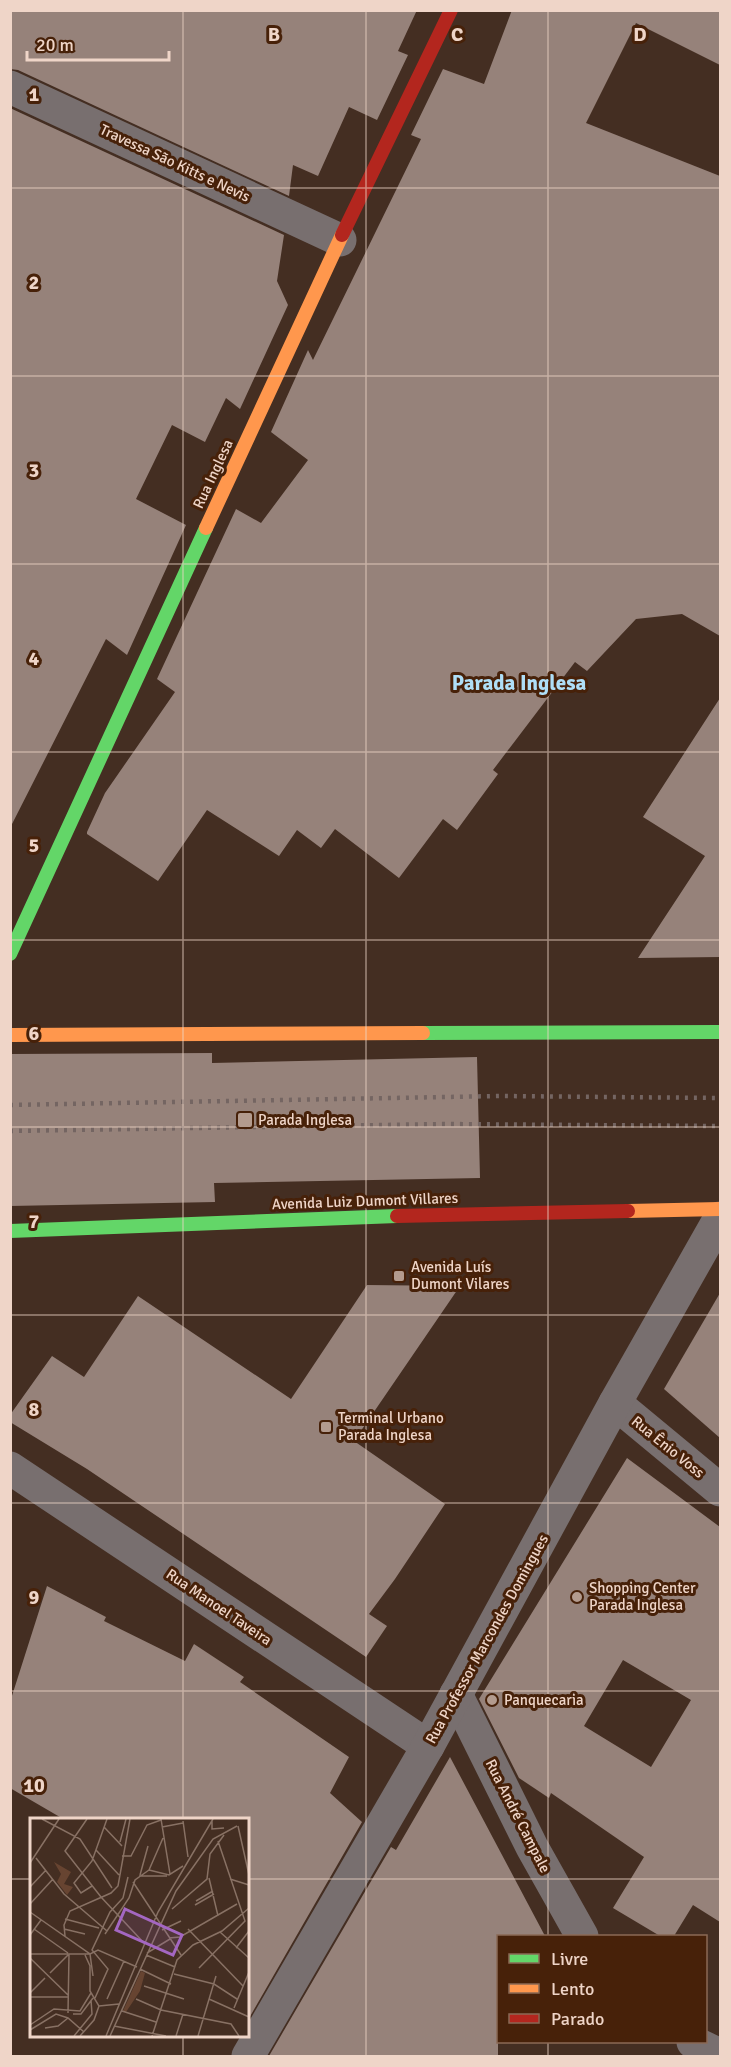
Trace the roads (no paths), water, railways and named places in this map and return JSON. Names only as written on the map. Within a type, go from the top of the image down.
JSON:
[{"type":"main road","name":"Rua Inglesa","points":[[10,954],[340,240],[451,10]]},
{"type":"main road","points":[[10,1035],[720,1032]]},
{"type":"main road","name":"Avenida Luiz Dumont Villares","points":[[10,1231],[435,1215],[720,1209]]},
{"type":"street","name":"Travessa São Kitts e Nevis","points":[[10,87],[340,240]]},
{"type":"street","name":"Rua Professor Marcondes Domingues","points":[[248,2056],[428,1746],[615,1403],[720,1218]]},
{"type":"street","name":"Rua Ênio Voss","points":[[615,1403],[720,1490]]},
{"type":"street","name":"Rua Manoel Taveira","points":[[10,1468],[428,1746]]},
{"type":"street","name":"Rua André Campale","points":[[456,1694],[532,1847],[581,1935]]},
{"type":"street","points":[[695,2043],[720,2055]]},
{"type":"railway","points":[[10,1105],[501,1096],[720,1098]]},
{"type":"railway","points":[[10,1131],[444,1124],[720,1126]]},
{"type":"place","name":"Parada Inglesa","points":[[245,1120]]},
{"type":"place","name":"Avenida Luís Dumont Vilares","points":[[399,1276]]},
{"type":"place","name":"Terminal Urbano Parada Inglesa","points":[[326,1427]]},
{"type":"place","name":"Shopping Center Parada Inglesa","points":[[577,1597]]},
{"type":"place","name":"Panquecaria","points":[[492,1700]]},
{"type":"district","name":"Parada Inglesa","points":[[519,683]]}]
